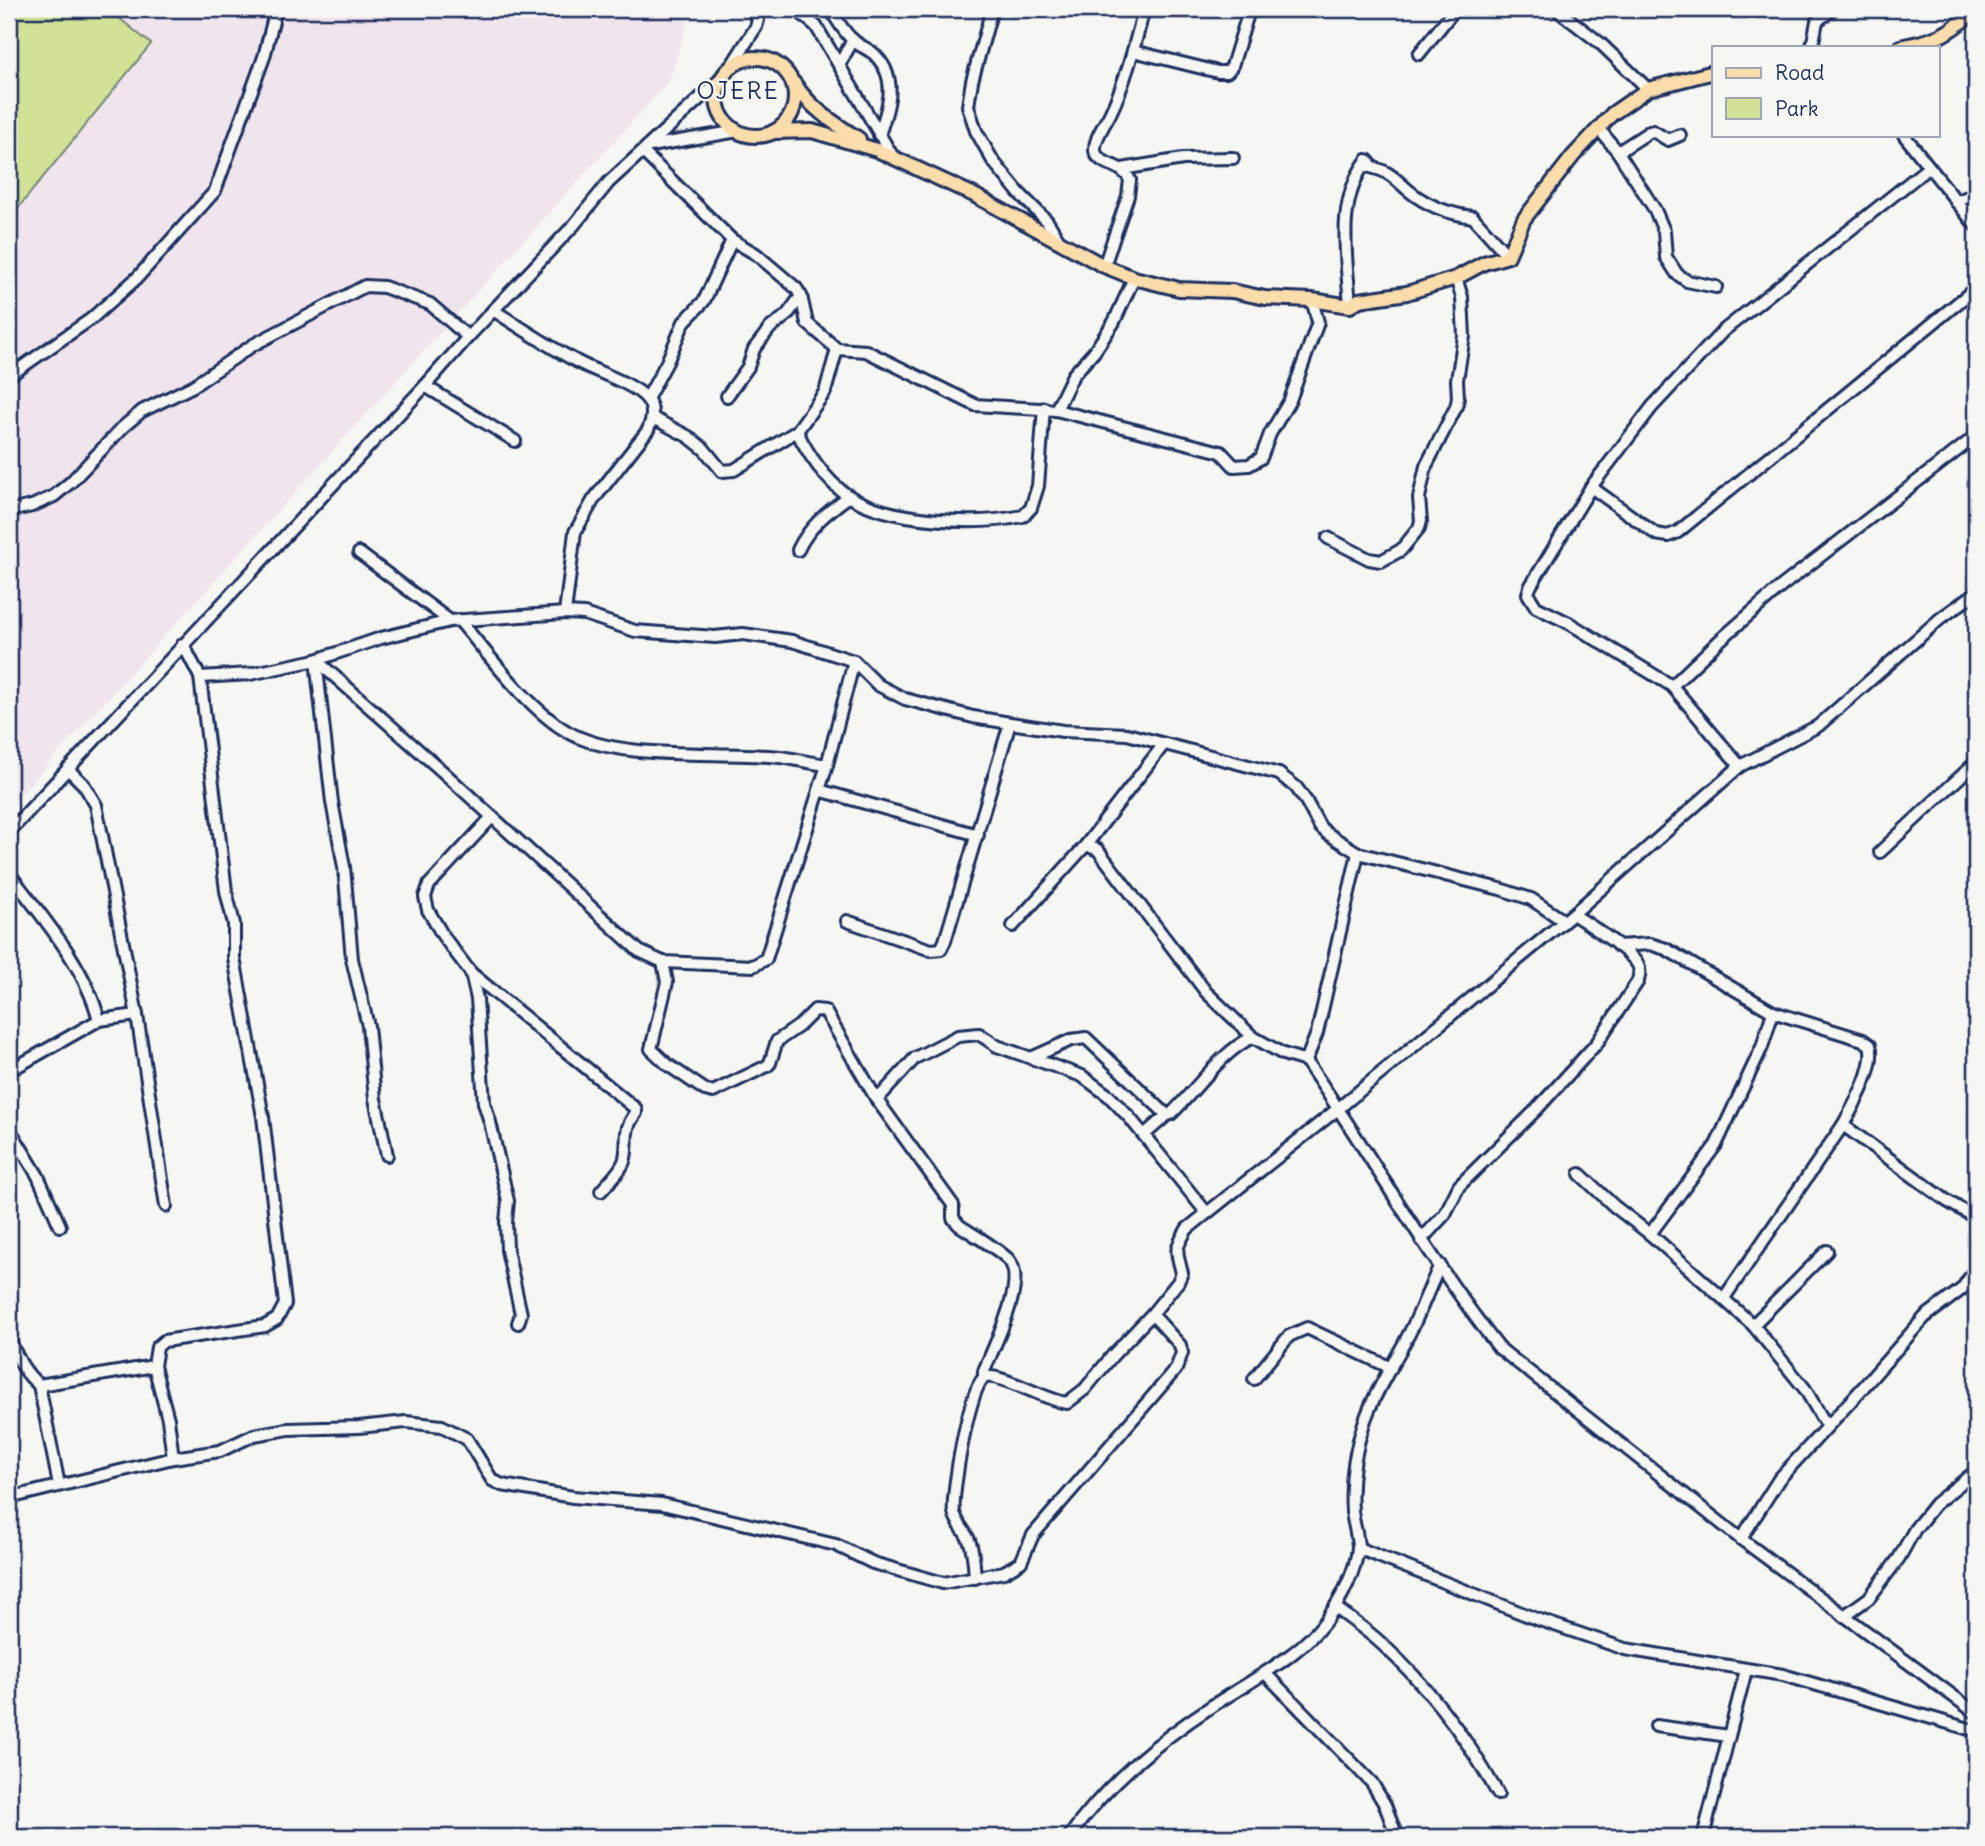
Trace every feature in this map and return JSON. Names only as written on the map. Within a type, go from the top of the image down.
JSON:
[{"type":"main road","points":[[1905,46],[1946,35],[1976,9]]},
{"type":"main road","points":[[877,150],[812,131],[749,135],[738,131],[721,113],[718,89],[726,73],[740,61],[764,58],[785,70],[804,98],[827,118],[877,150],[972,194],[1104,266],[1134,278],[1179,289],[1232,291],[1265,298],[1312,300],[1350,306],[1359,300],[1407,293],[1456,278],[1483,263],[1508,256],[1524,219],[1573,156],[1612,114],[1648,89],[1712,73]]},
{"type":"main road","points":[[773,132],[791,116],[795,104],[792,80]]},
{"type":"street","points":[[9,376],[91,319],[137,278],[215,191],[264,57],[276,9]]},
{"type":"street","points":[[9,832],[574,225],[609,182],[726,73],[756,27],[758,20],[753,9]]},
{"type":"street","points":[[796,9],[816,26],[892,157]]},
{"type":"street","points":[[830,9],[853,40],[876,55],[888,78],[890,103],[879,135]]},
{"type":"street","points":[[992,9],[972,81],[968,106],[976,131],[993,161],[1047,221],[1060,242]]},
{"type":"street","points":[[1104,266],[1128,196],[1130,180],[1122,169],[1100,159],[1095,153],[1095,145],[1115,103],[1144,9]]},
{"type":"street","points":[[1419,54],[1455,9]]},
{"type":"street","points":[[1556,9],[1600,43],[1648,89]]},
{"type":"street","points":[[1812,46],[1817,21],[1833,9]]},
{"type":"street","points":[[1133,51],[1227,72],[1232,66],[1248,14]]},
{"type":"street","points":[[839,65],[853,40]]},
{"type":"street","points":[[1599,129],[1618,152],[1655,210],[1664,231],[1666,257],[1670,265],[1687,281],[1716,287]]},
{"type":"street","points":[[646,149],[738,131]]},
{"type":"street","points":[[1618,152],[1649,132],[1653,131],[1668,140],[1680,135]]},
{"type":"street","points":[[1905,136],[1976,226]]},
{"type":"street","points":[[646,149],[732,240],[756,254],[780,274],[801,296],[807,323],[837,349],[866,351],[975,405],[1050,409],[1220,452],[1234,466],[1250,465],[1261,458],[1270,434],[1290,400],[1318,321],[1312,300]]},
{"type":"street","points":[[1122,169],[1183,159],[1233,158]]},
{"type":"street","points":[[1350,306],[1344,229],[1349,198],[1367,160],[1370,163],[1367,166],[1398,178],[1409,190],[1448,214],[1473,217],[1508,256]]},
{"type":"street","points":[[1740,766],[1672,686],[1569,623],[1536,607],[1528,594],[1530,587],[1591,487],[1652,407],[1723,331],[1929,167]]},
{"type":"street","points":[[1956,202],[1976,193]]},
{"type":"street","points":[[647,399],[684,322],[704,301],[732,240]]},
{"type":"street","points":[[797,431],[804,446],[816,461],[838,488],[849,496],[901,515],[933,519],[969,521],[1023,516],[1031,508],[1038,486],[1050,409],[1114,322],[1134,278]]},
{"type":"street","points":[[1328,538],[1369,559],[1381,561],[1401,550],[1419,528],[1419,498],[1426,466],[1451,419],[1458,398],[1457,380],[1464,336],[1462,297],[1456,278]]},
{"type":"street","points":[[9,511],[32,506],[54,496],[71,482],[122,426],[142,411],[193,386],[253,345],[365,286],[384,287],[430,304],[468,337]]},
{"type":"street","points":[[1591,487],[1656,534],[1668,536],[1678,531],[1976,288]]},
{"type":"street","points":[[727,396],[748,367],[754,349],[770,328],[787,315],[801,296]]},
{"type":"street","points":[[493,310],[577,362],[633,389],[647,399],[653,418],[648,430],[594,499],[575,532],[565,614]]},
{"type":"street","points":[[653,418],[689,437],[704,449],[716,466],[727,472],[734,470],[797,431],[825,392],[837,349]]},
{"type":"street","points":[[425,386],[514,441]]},
{"type":"street","points":[[1672,686],[1783,585],[1976,436]]},
{"type":"street","points":[[798,550],[814,525],[849,496]]},
{"type":"street","points":[[359,553],[455,621],[528,699],[566,731],[593,744],[662,752],[779,757],[827,765]]},
{"type":"street","points":[[984,1378],[1004,1381],[1057,1402],[1067,1403],[1085,1389],[1178,1282],[1182,1273],[1176,1256],[1177,1246],[1187,1229],[1206,1212],[1339,1108],[1569,917],[1740,766],[1818,726],[1941,618],[1976,593]]},
{"type":"street","points":[[200,677],[250,674],[316,660],[381,638],[455,621],[584,614],[635,631],[715,636],[743,634],[792,640],[854,661],[878,685],[905,699],[973,717],[1010,723],[1063,731],[1127,734],[1279,774],[1301,794],[1320,827],[1358,853],[1531,899],[1569,917],[1618,946],[1638,963],[1638,981],[1597,1043],[1537,1109],[1460,1186],[1446,1214],[1421,1240]]},
{"type":"street","points":[[173,1458],[168,1419],[154,1366],[157,1347],[164,1341],[265,1326],[277,1319],[285,1304],[263,1117],[234,958],[234,924],[226,891],[200,677],[183,644]]},
{"type":"street","points":[[316,660],[639,951],[663,962],[754,966],[766,959],[827,765],[854,661]]},
{"type":"street","points":[[316,660],[332,802],[344,867],[352,959],[368,1026],[376,1100],[387,1154]]},
{"type":"street","points":[[847,921],[931,950],[941,949],[946,941],[1010,723]]},
{"type":"street","points":[[1013,926],[1086,845],[1164,744]]},
{"type":"street","points":[[1880,852],[1976,762]]},
{"type":"street","points":[[68,769],[84,785],[96,805],[137,1015],[166,1206]]},
{"type":"street","points":[[819,790],[978,835]]},
{"type":"street","points":[[492,817],[429,885],[425,897],[428,910],[443,936],[471,973],[636,1109],[625,1135],[625,1160],[601,1191]]},
{"type":"street","points":[[1086,845],[1098,850],[1206,992],[1253,1037],[1283,1054],[1306,1061],[1339,1108],[1421,1240],[1499,1348],[1741,1539],[1976,1713]]},
{"type":"street","points":[[1306,1061],[1317,1033],[1358,853]]},
{"type":"street","points":[[9,873],[57,936],[90,992],[99,1020]]},
{"type":"street","points":[[1618,946],[1650,944],[1665,949],[1773,1012],[1863,1040],[1870,1045],[1872,1058],[1858,1097],[1843,1125],[1724,1298]]},
{"type":"street","points":[[663,962],[667,982],[651,1049],[668,1065],[705,1090],[719,1090],[767,1066],[777,1041],[799,1026],[815,1010],[825,1010],[877,1100],[953,1205],[953,1218],[1010,1261],[1016,1274],[1014,1294],[984,1371],[984,1378],[971,1399],[954,1495],[954,1514],[970,1542],[975,1577]]},
{"type":"street","points":[[471,973],[477,999],[484,1102],[508,1200],[507,1250],[521,1314],[518,1323]]},
{"type":"street","points":[[1650,1234],[1716,1145],[1762,1047],[1773,1012]]},
{"type":"street","points":[[9,1071],[99,1020],[137,1015]]},
{"type":"street","points":[[877,1100],[915,1058],[958,1036],[979,1034],[997,1046],[1082,1076],[1109,1096],[1206,1212]]},
{"type":"street","points":[[1144,1135],[1192,1095],[1240,1043],[1253,1037]]},
{"type":"street","points":[[1031,1058],[1071,1040],[1086,1038],[1167,1115]]},
{"type":"street","points":[[1843,1125],[1976,1219]]},
{"type":"street","points":[[9,1128],[38,1176],[60,1226]]},
{"type":"street","points":[[1580,1174],[1753,1325],[1805,1389],[1826,1425]]},
{"type":"street","points":[[1753,1325],[1828,1251]]},
{"type":"street","points":[[1069,1837],[1118,1777],[1210,1707],[1265,1673],[1313,1636],[1335,1607],[1351,1574],[1358,1548],[1352,1510],[1355,1457],[1365,1420],[1412,1328],[1440,1265]]},
{"type":"street","points":[[1741,1539],[1779,1479],[1925,1317],[1962,1289],[1976,1268]]},
{"type":"street","points":[[9,1498],[173,1458],[220,1451],[254,1436],[288,1429],[359,1427],[406,1422],[442,1426],[467,1439],[492,1480],[502,1485],[573,1497],[662,1504],[836,1545],[873,1563],[943,1583],[1004,1572],[1021,1562],[1032,1535],[1176,1369],[1182,1353],[1180,1345],[1152,1314]]},
{"type":"street","points":[[1254,1380],[1289,1336],[1307,1328],[1391,1368]]},
{"type":"street","points":[[9,1339],[19,1362],[38,1385],[59,1485]]},
{"type":"street","points":[[38,1385],[154,1366]]},
{"type":"street","points":[[1844,1616],[1869,1598],[1935,1504],[1976,1471]]},
{"type":"street","points":[[1358,1548],[1534,1618],[1625,1648],[1783,1675],[1976,1731]]},
{"type":"street","points":[[1335,1607],[1381,1643],[1421,1683],[1466,1739],[1498,1794]]},
{"type":"street","points":[[1703,1837],[1746,1670]]},
{"type":"street","points":[[1265,1673],[1372,1783],[1385,1805],[1397,1837]]},
{"type":"street","points":[[1656,1726],[1729,1736]]},
{"type":"shaded area","points":[[9,9],[692,9],[669,81],[9,807]]},
{"type":"green space","points":[[13,9],[108,9],[151,44],[15,212],[9,207],[9,15]]},
{"type":"district","name":"OJERE","points":[[738,90]]}]
